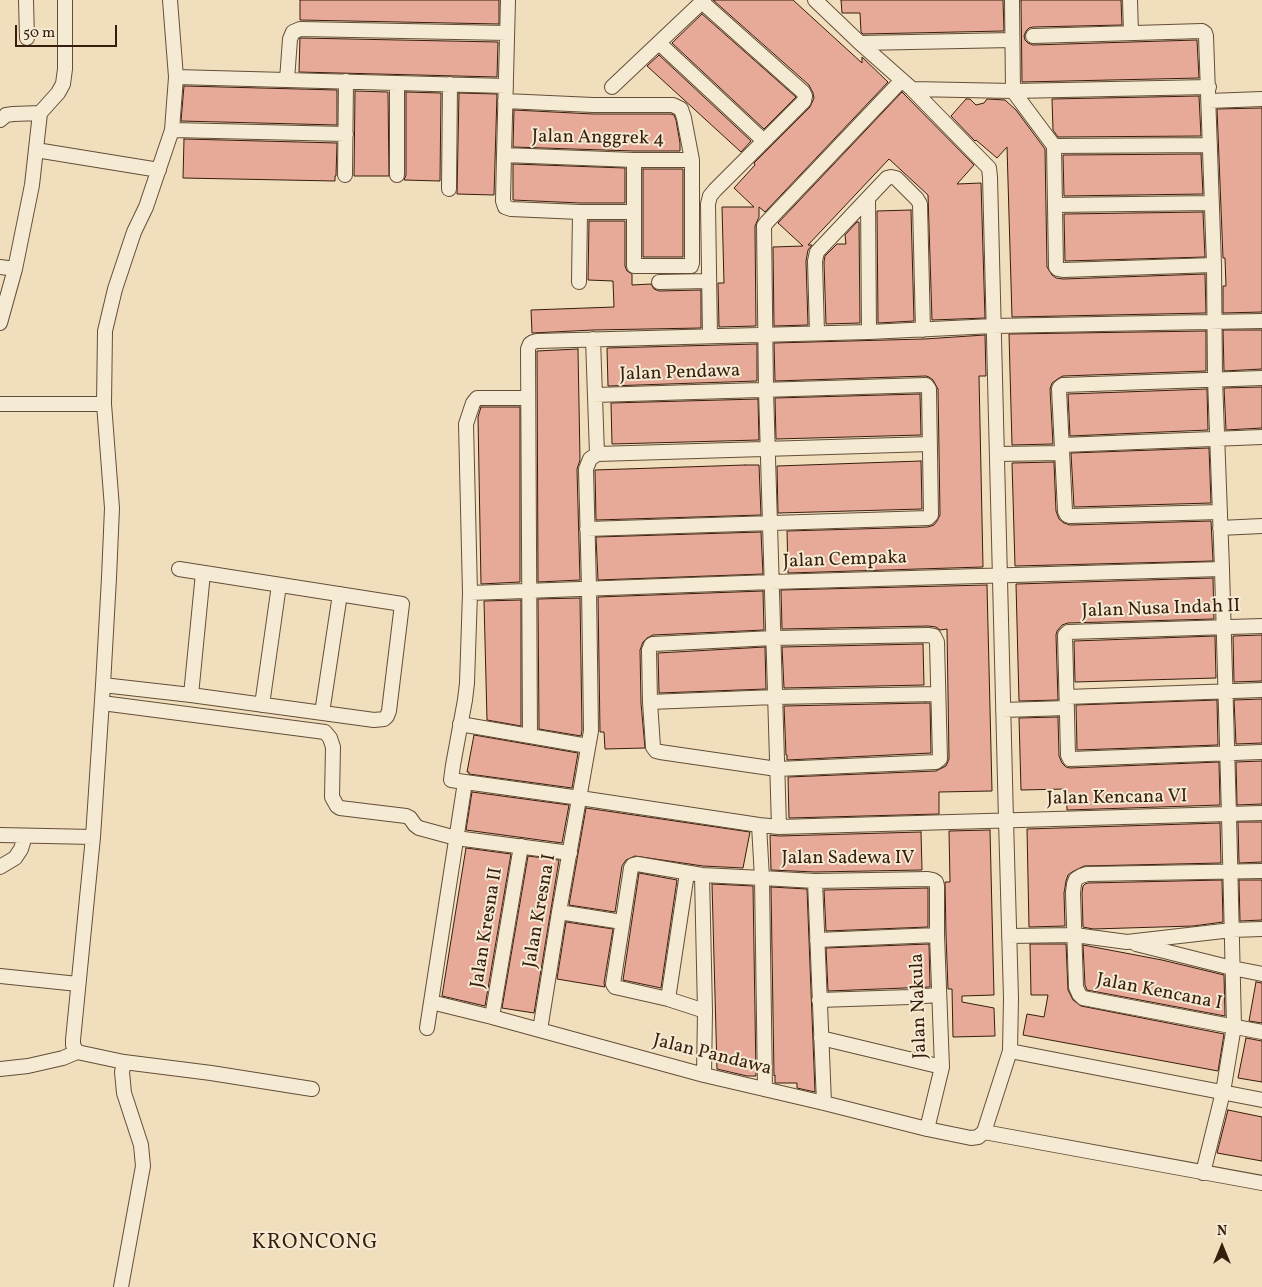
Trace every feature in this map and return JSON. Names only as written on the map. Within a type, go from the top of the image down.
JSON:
[{"type":"street","points":[[26,0],[26,38]]},
{"type":"street","points":[[0,323],[15,269],[32,185],[40,113],[58,94],[63,84],[65,0]]},
{"type":"street","points":[[77,1052],[73,1045],[73,1040],[92,837],[102,703],[112,508],[104,404],[105,331],[115,290],[134,232],[146,208],[172,130],[176,77],[170,0]]},
{"type":"street","points":[[508,0],[503,201],[505,207],[511,209],[580,212],[634,212]]},
{"type":"street","points":[[815,0],[907,85],[989,168],[1011,998],[1010,1051],[984,1132],[1262,1183]]},
{"type":"street","points":[[1012,0],[1013,91],[1054,146],[1056,266],[1058,269],[1214,265]]},
{"type":"street","points":[[1130,0],[1131,33]]},
{"type":"street","points":[[612,87],[703,1],[803,92],[805,96],[804,101],[710,196],[708,204],[710,336]]},
{"type":"street","points":[[287,80],[290,39],[293,32],[300,29],[507,33]]},
{"type":"street","points":[[1034,36],[1202,31],[1206,36],[1214,265],[1215,379],[1228,753],[1234,1026],[1223,1092],[1203,1172]]},
{"type":"street","points":[[860,43],[1012,40]]},
{"type":"street","points":[[659,43],[764,141]]},
{"type":"street","points":[[176,77],[506,86]]},
{"type":"street","points":[[345,175],[346,82]]},
{"type":"street","points":[[397,83],[397,175]]},
{"type":"street","points":[[449,189],[450,84]]},
{"type":"street","points":[[779,827],[766,390],[764,226],[907,85],[1013,91],[1209,94],[1262,99]]},
{"type":"street","points":[[505,101],[593,105],[673,105],[680,109],[683,113],[692,160],[692,265],[687,267],[634,266],[634,160]]},
{"type":"street","points":[[0,120],[6,115],[40,113]]},
{"type":"street","points":[[172,130],[346,134]]},
{"type":"street","points":[[1054,146],[1210,145]]},
{"type":"street","points":[[36,150],[159,170]]},
{"type":"street","name":"Jalan Anggrek 4","points":[[504,155],[634,160],[692,160]]},
{"type":"street","points":[[817,333],[816,255],[818,250],[887,178],[894,177],[920,204],[922,330]]},
{"type":"street","points":[[868,198],[869,332]]},
{"type":"street","points":[[1055,205],[1212,203]]},
{"type":"street","points":[[579,282],[580,212]]},
{"type":"street","points":[[0,267],[15,269]]},
{"type":"street","points":[[659,282],[708,281]]},
{"type":"street","points":[[530,736],[528,350],[530,344],[537,341],[869,332],[994,326],[1262,321]]},
{"type":"street","name":"Jalan Pendawa","points":[[593,339],[597,454]]},
{"type":"street","points":[[1220,512],[1068,516],[1065,511],[1059,391],[1062,386],[1262,378]]},
{"type":"street","name":"Jalan Pendawa","points":[[595,395],[926,385],[929,389],[930,444]]},
{"type":"street","points":[[426,1028],[465,782],[451,780],[467,683],[470,593],[466,424],[473,402],[477,398],[528,398]]},
{"type":"street","points":[[0,404],[104,404]]},
{"type":"street","points":[[997,454],[1262,437]]},
{"type":"street","points":[[587,529],[928,518],[931,515],[930,444],[597,454]]},
{"type":"street","name":"Jalan Kresna I","points":[[540,1030],[592,731],[586,469],[587,464],[597,454]]},
{"type":"street","points":[[1220,528],[1262,526]]},
{"type":"street","points":[[103,685],[384,719],[389,711],[402,604],[179,569]]},
{"type":"street","name":"Jalan Cempaka","points":[[470,593],[1222,569]]},
{"type":"street","points":[[191,695],[204,573]]},
{"type":"street","points":[[262,705],[279,585]]},
{"type":"street","points":[[322,713],[340,594]]},
{"type":"street","name":"Jalan Nusa Indah II","points":[[1262,626],[1067,633],[1065,635],[1069,758],[1262,752]]},
{"type":"street","points":[[932,635],[936,638],[940,759],[938,762],[777,769],[656,751],[652,745],[650,702],[651,645],[773,638],[932,635]]},
{"type":"street","points":[[1003,710],[1067,702],[1262,690]]},
{"type":"street","points":[[650,702],[775,697],[937,694]]},
{"type":"street","points":[[102,703],[325,732],[330,738],[332,747],[331,792],[337,806],[345,809],[406,816],[419,828],[456,838],[570,853]]},
{"type":"street","points":[[460,724],[588,746]]},
{"type":"street","name":"Jalan Kencana VI","points":[[465,782],[779,827],[1262,814]]},
{"type":"street","points":[[759,825],[762,878],[765,1088]]},
{"type":"street","points":[[0,835],[92,837]]},
{"type":"street","points":[[0,867],[15,858],[21,849],[25,836]]},
{"type":"street","name":"Jalan Kresna II","points":[[492,1017],[520,846]]},
{"type":"street","name":"Jalan Sadewa IV","points":[[622,922],[632,866],[637,864],[702,875],[815,881],[928,879],[934,881]]},
{"type":"street","points":[[1075,935],[1073,892],[1076,879],[1081,876],[1087,874],[1262,871]]},
{"type":"street","points":[[668,999],[687,873]]},
{"type":"street","points":[[702,875],[705,1011],[704,1075]]},
{"type":"street","points":[[815,881],[824,1102]]},
{"type":"street","name":"Jalan Nakula","points":[[927,1129],[942,1067],[937,886],[934,881]]},
{"type":"street","points":[[559,912],[622,922],[612,980],[616,987],[668,999],[705,1011]]},
{"type":"street","points":[[1128,942],[1232,930],[1262,929]]},
{"type":"street","points":[[817,940],[937,935]]},
{"type":"street","points":[[1009,936],[1075,935],[1128,942],[1262,974]]},
{"type":"street","name":"Jalan Kencana I","points":[[1075,935],[1076,987],[1083,998],[1262,1032]]},
{"type":"street","points":[[0,976],[78,984]]},
{"type":"street","points":[[820,1000],[939,995]]},
{"type":"street","name":"Jalan Pandawa","points":[[431,1002],[704,1075],[824,1102],[927,1129],[971,1138],[978,1137],[984,1132]]},
{"type":"street","points":[[821,1038],[942,1067]]},
{"type":"street","points":[[1010,1051],[1262,1100]]},
{"type":"street","points":[[0,1069],[28,1066],[63,1058],[77,1052],[124,1062],[312,1089]]},
{"type":"street","points":[[121,1287],[143,1166],[141,1145],[124,1093],[122,1072],[124,1062]]},
{"type":"building","points":[[300,0],[499,0],[499,24],[300,20]]},
{"type":"building","points":[[713,0],[793,0],[862,63],[862,57],[888,82],[765,212],[759,207],[759,217],[755,226],[756,326],[719,327],[718,283],[724,283],[722,207],[754,207],[734,188],[755,165],[754,163],[810,107],[814,98],[809,85]]},
{"type":"building","points":[[841,0],[1003,0],[1004,31],[863,34],[861,32],[860,13],[842,13]]},
{"type":"building","points":[[1021,0],[1121,0],[1122,25],[1033,27],[1026,31],[1025,40],[1033,45],[1197,40],[1199,78],[1022,82]]},
{"type":"building","points":[[702,14],[796,97],[764,129],[672,43]]},
{"type":"building","points":[[300,38],[498,42],[497,77],[299,72]]},
{"type":"building","points":[[659,55],[751,141],[741,152],[647,66]]},
{"type":"building","points":[[184,86],[337,90],[337,125],[181,121]]},
{"type":"building","points":[[355,91],[388,92],[389,176],[354,176]]},
{"type":"building","points":[[406,92],[441,93],[440,181],[404,180],[406,175]]},
{"type":"building","points":[[902,92],[974,165],[957,184],[981,183],[985,318],[932,320],[928,195],[889,159],[808,245],[812,245],[808,250],[806,261],[808,325],[774,326],[773,247],[803,246],[778,223]]},
{"type":"building","points":[[459,93],[497,94],[494,195],[457,194]]},
{"type":"building","points":[[1199,96],[1201,136],[1058,137],[1053,130],[1052,99]]},
{"type":"building","points":[[966,99],[970,99],[976,105],[984,103],[987,99],[1005,100],[1016,110],[1045,149],[1047,267],[1052,275],[1063,279],[1205,274],[1206,313],[1012,317],[1007,147],[997,158],[975,141],[951,116]]},
{"type":"building","points":[[1262,108],[1262,312],[1223,313],[1223,286],[1226,286],[1225,258],[1223,258],[1217,109]]},
{"type":"building","points":[[514,110],[593,114],[671,114],[674,115],[676,120],[680,151],[513,147]]},
{"type":"building","points":[[184,139],[337,143],[335,181],[183,178]]},
{"type":"building","points":[[1201,154],[1203,194],[1064,196],[1063,155]]},
{"type":"building","points":[[513,164],[625,168],[625,203],[513,200]]},
{"type":"building","points":[[643,169],[683,169],[683,257],[643,257]]},
{"type":"building","points":[[911,210],[914,321],[878,323],[877,211]]},
{"type":"building","points":[[1203,212],[1205,257],[1065,261],[1064,214]]},
{"type":"building","points":[[589,221],[625,221],[625,266],[627,271],[632,274],[632,285],[651,284],[654,289],[659,291],[701,290],[701,328],[532,333],[531,310],[614,307],[613,281],[588,280]]},
{"type":"building","points":[[859,222],[860,323],[826,324],[825,256],[837,244],[846,244],[845,235]]},
{"type":"building","points":[[1223,330],[1262,330],[1262,369],[1224,371]]},
{"type":"building","points":[[1206,331],[1206,371],[1063,376],[1052,383],[1050,389],[1053,444],[1012,445],[1009,334]]},
{"type":"building","points":[[985,335],[986,376],[979,376],[983,567],[788,573],[787,531],[928,527],[934,525],[940,515],[938,389],[933,380],[926,376],[775,381],[774,343],[924,339]]},
{"type":"building","points":[[757,344],[757,381],[608,386],[607,348]]},
{"type":"building","points":[[578,349],[580,460],[577,469],[580,580],[538,582],[537,351]]},
{"type":"building","points":[[1262,387],[1262,428],[1226,430],[1224,388]]},
{"type":"building","points":[[1207,389],[1208,430],[1070,436],[1068,394]]},
{"type":"building","points":[[920,394],[921,435],[776,439],[775,398]]},
{"type":"building","points":[[758,399],[759,440],[612,444],[611,403]]},
{"type":"building","points":[[481,407],[520,407],[520,582],[481,584],[478,417]]},
{"type":"building","points":[[1209,448],[1211,503],[1074,507],[1071,453]]},
{"type":"building","points":[[921,461],[922,509],[778,513],[777,466]]},
{"type":"building","points":[[1054,462],[1056,511],[1059,519],[1064,523],[1070,525],[1211,521],[1213,561],[1015,566],[1012,463]]},
{"type":"building","points":[[759,465],[761,515],[596,520],[595,470]]},
{"type":"building","points":[[761,532],[763,574],[598,580],[596,537]]},
{"type":"building","points":[[1213,578],[1214,619],[1068,623],[1062,625],[1056,635],[1058,700],[1019,701],[1016,584]]},
{"type":"building","points":[[987,585],[992,791],[939,792],[939,814],[789,818],[788,777],[936,771],[946,766],[949,759],[947,629],[940,630],[936,627],[928,626],[782,629],[781,590]]},
{"type":"building","points":[[763,591],[764,630],[653,635],[643,642],[640,650],[641,703],[645,748],[605,749],[604,732],[600,732],[598,597]]},
{"type":"building","points":[[580,598],[581,736],[539,729],[538,599]]},
{"type":"building","points":[[521,600],[521,726],[487,720],[484,601]]},
{"type":"building","points":[[1262,635],[1262,681],[1234,682],[1233,636]]},
{"type":"building","points":[[1215,636],[1216,678],[1075,682],[1074,641]]},
{"type":"building","points":[[923,644],[924,685],[784,688],[782,647]]},
{"type":"building","points":[[765,647],[766,689],[659,693],[658,653]]},
{"type":"building","points":[[1262,699],[1262,743],[1236,744],[1234,700]]},
{"type":"building","points":[[1217,700],[1218,745],[1077,750],[1076,705]]},
{"type":"building","points":[[930,703],[931,753],[787,760],[784,706]]},
{"type":"building","points":[[1058,717],[1059,756],[1066,767],[1219,762],[1220,805],[1067,810],[1066,789],[1021,790],[1019,718]]},
{"type":"building","points":[[474,735],[578,753],[572,788],[469,774],[467,772]]},
{"type":"building","points":[[1262,761],[1262,804],[1237,805],[1236,762]]},
{"type":"building","points":[[472,792],[569,805],[562,843],[466,830]]},
{"type":"building","points":[[586,808],[750,832],[743,868],[703,866],[635,856],[626,860],[622,866],[615,912],[569,905]]},
{"type":"building","points":[[1238,822],[1262,822],[1262,862],[1239,863]]},
{"type":"building","points":[[1220,823],[1221,863],[1084,866],[1068,875],[1066,881],[1064,893],[1065,926],[1029,927],[1027,829]]},
{"type":"building","points":[[990,830],[994,995],[962,996],[962,1002],[994,1008],[995,1036],[953,1037],[952,989],[948,989],[946,935],[945,882],[950,882],[949,831]]},
{"type":"building","points":[[921,832],[922,870],[815,872],[771,870],[770,835]]},
{"type":"building","points":[[466,848],[511,854],[485,1006],[442,996]]},
{"type":"building","points":[[528,856],[559,860],[534,1013],[502,1008]]},
{"type":"building","points":[[639,873],[677,880],[661,988],[623,980]]},
{"type":"building","points":[[1222,880],[1223,922],[1193,926],[1093,929],[1083,927],[1082,893],[1085,884]]},
{"type":"building","points":[[1239,880],[1262,880],[1262,920],[1240,921]]},
{"type":"building","points":[[712,884],[753,886],[756,1076],[747,1076],[717,1069]]},
{"type":"building","points":[[771,887],[807,889],[815,1092],[797,1088],[797,1083],[775,1083]]},
{"type":"building","points":[[928,888],[928,927],[826,931],[824,890]]},
{"type":"building","points":[[566,922],[613,929],[604,983],[605,987],[557,979]]},
{"type":"building","points":[[929,944],[930,987],[828,991],[826,948]]},
{"type":"building","points":[[1030,944],[1066,944],[1068,990],[1073,1000],[1081,1006],[1224,1034],[1218,1071],[1023,1035],[1027,1014],[1044,1017],[1048,995],[1031,995]]},
{"type":"building","points":[[1083,945],[1162,960],[1224,975],[1225,1016],[1087,990],[1085,985]]},
{"type":"building","points":[[1256,982],[1262,983],[1262,1023],[1249,1021]]},
{"type":"building","points":[[1246,1038],[1262,1041],[1262,1082],[1238,1078]]},
{"type":"building","points":[[1228,1110],[1262,1117],[1262,1161],[1217,1153]]},
{"type":"district","name":"KRONCONG","points":[[315,1244]]}]
